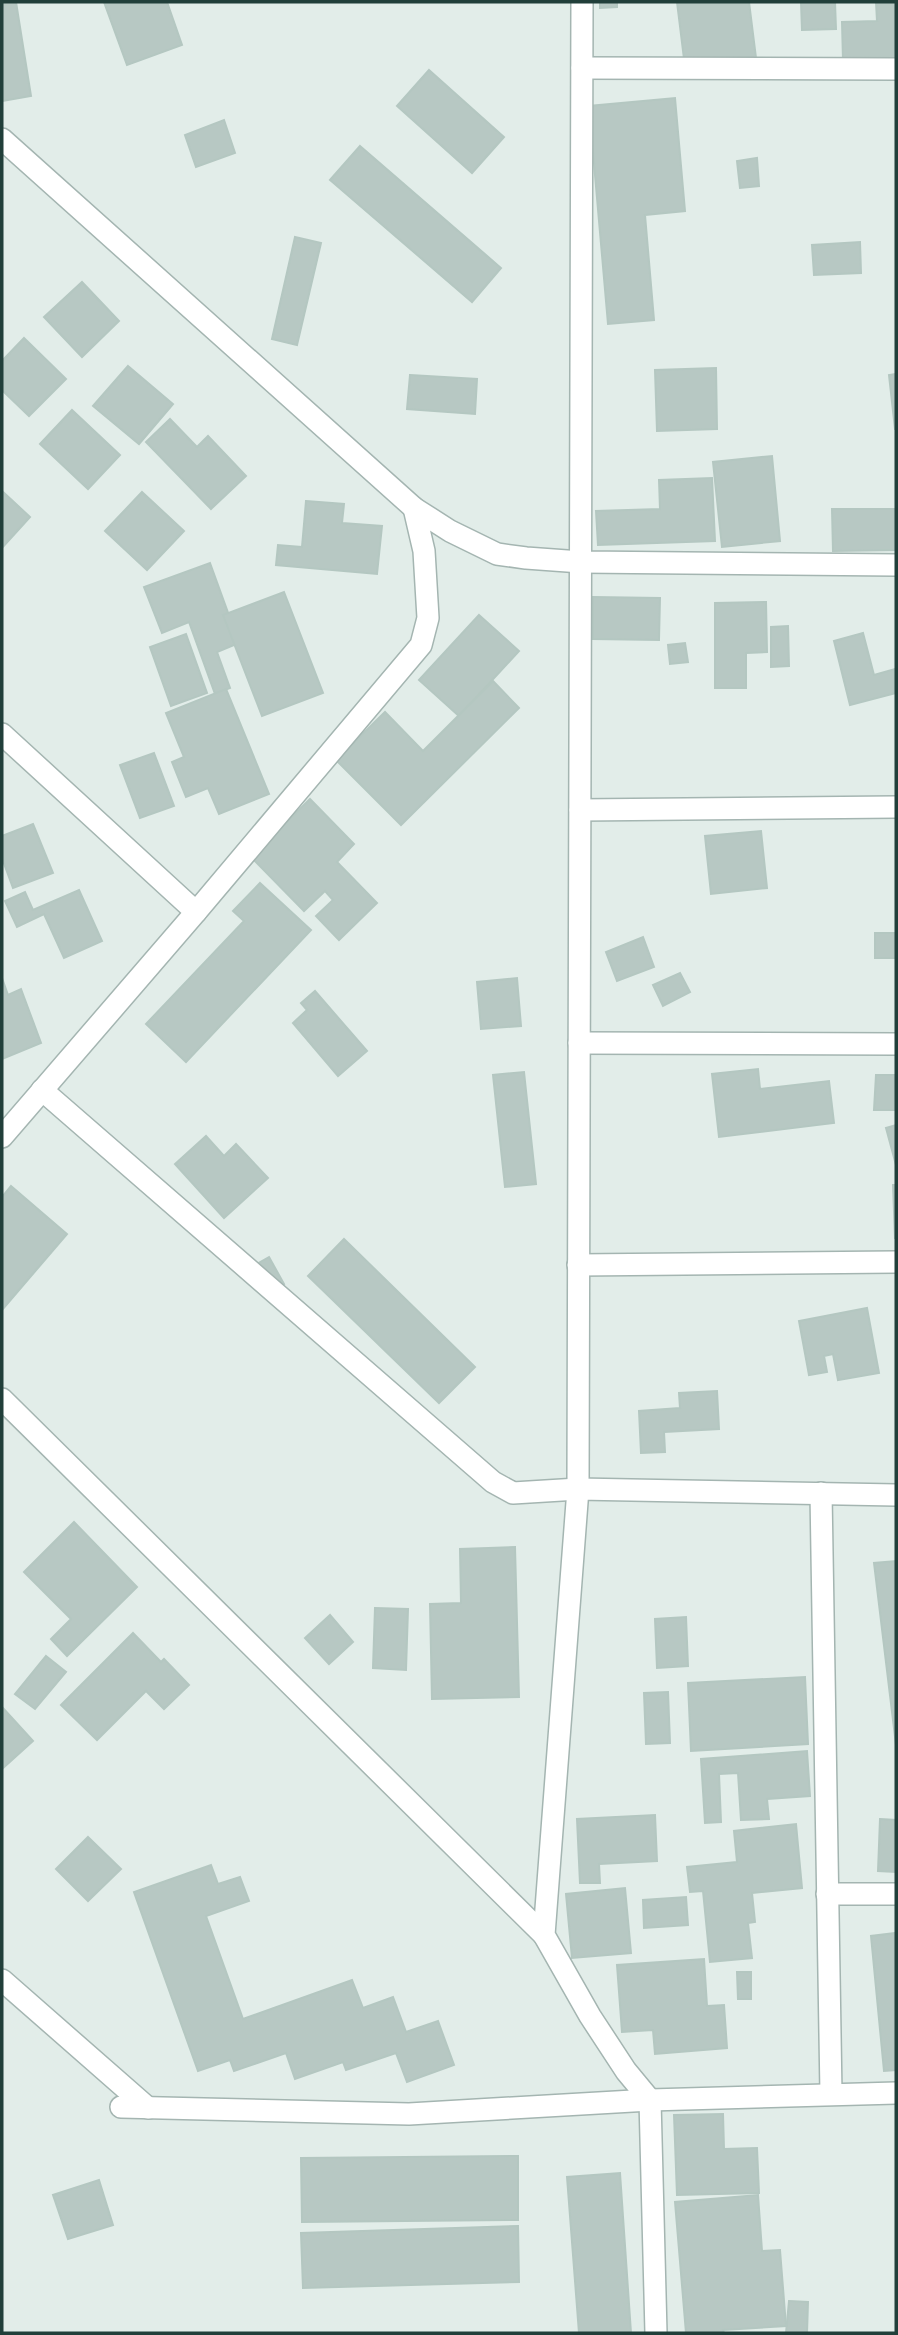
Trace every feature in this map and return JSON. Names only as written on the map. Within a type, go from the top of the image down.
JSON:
[{"type":"street","points":[[544,1935],[578,1489],[582,2]]},
{"type":"street","points":[[582,68],[896,69]]},
{"type":"street","points":[[2,139],[414,508],[450,531],[497,554],[581,562],[896,565]]},
{"type":"street","points":[[2,1136],[196,912],[421,645],[428,618],[424,551],[414,508]]},
{"type":"street","points":[[2,734],[196,912]]},
{"type":"street","points":[[580,810],[896,807]]},
{"type":"street","points":[[579,1043],[896,1044]]},
{"type":"street","points":[[42,1090],[493,1482],[513,1493],[578,1489],[896,1495]]},
{"type":"street","points":[[578,1265],[896,1262]]},
{"type":"street","points":[[2,1399],[544,1935],[590,2016],[626,2071],[650,2101],[656,2333]]},
{"type":"street","points":[[821,1493],[831,2094]]},
{"type":"street","points":[[827,1894],[896,1894]]},
{"type":"street","points":[[2,1980],[148,2108]]},
{"type":"street","points":[[121,2107],[409,2114],[650,2101],[896,2093]]},
{"type":"building","points":[[2,2],[16,2],[31,96],[2,101]]},
{"type":"building","points":[[104,2],[167,2],[182,45],[127,65]]},
{"type":"building","points":[[600,2],[617,2],[617,7],[600,8]]},
{"type":"building","points":[[677,2],[749,2],[756,58],[685,67]]},
{"type":"building","points":[[801,2],[835,2],[836,29],[802,30]]},
{"type":"building","points":[[876,2],[896,2],[896,58],[843,60],[842,22],[877,21]]},
{"type":"building","points":[[429,70],[504,137],[472,173],[397,106]]},
{"type":"building","points":[[675,98],[685,211],[645,215],[654,320],[608,324],[589,106]]},
{"type":"building","points":[[224,120],[235,153],[196,167],[185,135]]},
{"type":"building","points":[[360,146],[501,268],[472,302],[330,180]]},
{"type":"building","points":[[757,158],[759,186],[740,188],[737,161]]},
{"type":"building","points":[[295,237],[321,243],[297,345],[272,339]]},
{"type":"building","points":[[860,242],[861,273],[814,275],[812,245]]},
{"type":"building","points":[[82,282],[119,321],[82,357],[44,317]]},
{"type":"building","points":[[24,338],[66,379],[29,416],[2,390],[2,361]]},
{"type":"building","points":[[128,366],[173,404],[139,444],[93,406]]},
{"type":"building","points":[[716,368],[717,429],[657,431],[655,370]]},
{"type":"building","points":[[896,374],[896,429],[895,429],[889,375]]},
{"type":"building","points":[[410,375],[477,379],[475,414],[407,409]]},
{"type":"building","points":[[72,410],[120,455],[88,489],[40,444]]},
{"type":"building","points":[[170,419],[197,447],[208,436],[246,476],[211,509],[146,442]]},
{"type":"building","points":[[772,456],[780,541],[722,547],[713,462]]},
{"type":"building","points":[[712,478],[715,541],[598,545],[596,511],[660,509],[659,480]]},
{"type":"building","points":[[2,491],[30,517],[2,548]]},
{"type":"building","points":[[142,492],[184,531],[147,570],[105,531]]},
{"type":"building","points":[[306,501],[344,504],[342,523],[382,526],[377,574],[276,565],[278,545],[302,547]]},
{"type":"building","points":[[832,509],[896,509],[896,550],[833,551]]},
{"type":"building","points":[[210,563],[239,643],[217,652],[230,688],[215,694],[189,622],[162,633],[144,587]]},
{"type":"building","points":[[284,592],[323,693],[262,716],[223,615]]},
{"type":"building","points":[[593,597],[660,598],[659,640],[593,639]]},
{"type":"building","points":[[766,602],[767,652],[746,653],[746,688],[715,688],[715,603]]},
{"type":"building","points":[[479,615],[519,651],[459,716],[419,680]]},
{"type":"building","points":[[788,626],[789,666],[771,667],[771,627]]},
{"type":"building","points":[[863,633],[874,675],[895,669],[896,693],[850,705],[834,641]]},
{"type":"building","points":[[186,634],[207,693],[171,706],[150,647]]},
{"type":"building","points":[[685,643],[688,662],[670,664],[668,645]]},
{"type":"building","points":[[493,681],[519,708],[401,825],[336,760],[385,712],[423,751]]},
{"type":"building","points":[[226,689],[269,794],[219,814],[208,788],[186,797],[172,762],[184,757],[166,713]]},
{"type":"building","points":[[154,753],[174,806],[140,818],[120,765]]},
{"type":"building","points":[[310,799],[354,844],[337,862],[377,903],[339,940],[316,916],[333,900],[325,891],[304,911],[251,857]]},
{"type":"building","points":[[33,824],[53,873],[13,888],[2,858],[2,836]]},
{"type":"building","points":[[761,831],[767,888],[711,894],[705,836]]},
{"type":"building","points":[[260,883],[311,930],[186,1062],[146,1024],[244,921],[233,911]]},
{"type":"building","points":[[79,890],[102,941],[64,958],[44,914],[17,927],[5,901],[25,892],[33,910]]},
{"type":"building","points":[[875,933],[896,933],[896,958],[875,958]]},
{"type":"building","points":[[643,937],[654,967],[617,981],[606,952]]},
{"type":"building","points":[[680,973],[690,992],[663,1006],[653,985]]},
{"type":"building","points":[[2,978],[8,995],[21,989],[41,1043],[2,1059]]},
{"type":"building","points":[[517,978],[521,1026],[481,1029],[477,982]]},
{"type":"building","points":[[315,991],[367,1051],[338,1076],[293,1023],[307,1010],[301,1003]]},
{"type":"building","points":[[758,1069],[760,1089],[829,1081],[834,1123],[719,1137],[712,1074]]},
{"type":"building","points":[[524,1072],[536,1184],[505,1187],[493,1075]]},
{"type":"building","points":[[876,1075],[896,1075],[896,1110],[874,1110]]},
{"type":"building","points":[[896,1125],[896,1165],[886,1128]]},
{"type":"building","points":[[206,1136],[224,1156],[236,1144],[268,1178],[224,1218],[175,1164]]},
{"type":"building","points":[[893,1185],[896,1185],[896,1238],[895,1238]]},
{"type":"building","points":[[11,1186],[67,1234],[2,1310],[2,1197]]},
{"type":"building","points":[[344,1239],[475,1367],[439,1403],[308,1276]]},
{"type":"building","points":[[269,1257],[284,1284],[269,1291],[255,1265]]},
{"type":"building","points":[[867,1308],[879,1373],[838,1380],[833,1354],[824,1356],[827,1372],[809,1375],[799,1321]]},
{"type":"building","points":[[717,1391],[719,1429],[664,1432],[665,1452],[641,1453],[639,1411],[680,1408],[679,1393]]},
{"type":"building","points":[[74,1522],[137,1587],[67,1656],[51,1639],[71,1619],[24,1572]]},
{"type":"building","points":[[515,1547],[519,1697],[432,1699],[430,1604],[461,1603],[460,1549]]},
{"type":"building","points":[[896,1561],[896,1745],[874,1563]]},
{"type":"building","points":[[375,1608],[408,1609],[406,1670],[373,1668]]},
{"type":"building","points":[[330,1615],[353,1642],[329,1664],[305,1638]]},
{"type":"building","points":[[686,1617],[688,1666],[657,1668],[655,1619]]},
{"type":"building","points":[[133,1633],[161,1662],[164,1659],[189,1685],[164,1709],[146,1691],[97,1740],[61,1705]]},
{"type":"building","points":[[46,1656],[66,1672],[35,1709],[15,1694]]},
{"type":"building","points":[[805,1677],[808,1744],[691,1751],[688,1683]]},
{"type":"building","points":[[668,1692],[670,1743],[646,1744],[644,1693]]},
{"type":"building","points":[[2,1707],[33,1741],[2,1769]]},
{"type":"building","points":[[807,1751],[810,1796],[767,1799],[769,1819],[741,1820],[738,1773],[719,1774],[721,1822],[705,1823],[701,1759]]},
{"type":"building","points":[[655,1815],[657,1861],[599,1864],[600,1883],[580,1883],[577,1819]]},
{"type":"building","points":[[880,1819],[896,1820],[896,1872],[878,1871]]},
{"type":"building","points":[[796,1824],[802,1888],[752,1893],[755,1922],[748,1923],[752,1958],[710,1962],[703,1891],[690,1892],[687,1867],[737,1862],[734,1831]]},
{"type":"building","points":[[88,1837],[121,1869],[88,1901],[56,1869]]},
{"type":"building","points":[[211,1865],[218,1884],[240,1877],[249,1901],[206,1916],[243,2019],[352,1980],[363,2008],[393,1997],[406,2032],[438,2021],[454,2065],[407,2082],[396,2053],[346,2070],[343,2062],[295,2079],[286,2053],[234,2071],[230,2060],[198,2071],[134,1892]]},
{"type":"building","points":[[625,1888],[631,1953],[572,1958],[566,1894]]},
{"type":"building","points":[[686,1897],[688,1925],[644,1928],[643,1900]]},
{"type":"building","points":[[896,1933],[896,2070],[884,2071],[871,1936]]},
{"type":"building","points":[[704,1959],[707,2006],[724,2005],[727,2048],[655,2054],[653,2030],[622,2032],[617,1965]]},
{"type":"building","points":[[737,1972],[751,1972],[751,1999],[738,1999]]},
{"type":"building","points":[[723,2114],[724,2149],[757,2148],[759,2193],[677,2195],[674,2115]]},
{"type":"building","points":[[518,2156],[518,2220],[302,2222],[301,2158]]},
{"type":"building","points":[[620,2173],[631,2333],[579,2333],[567,2177]]},
{"type":"building","points":[[99,2180],[113,2225],[68,2239],[53,2195]]},
{"type":"building","points":[[758,2195],[762,2251],[780,2250],[786,2326],[723,2330],[724,2333],[686,2333],[675,2202]]},
{"type":"building","points":[[518,2226],[519,2282],[303,2288],[301,2233]]},
{"type":"building","points":[[789,2301],[808,2302],[807,2333],[786,2333]]}]
